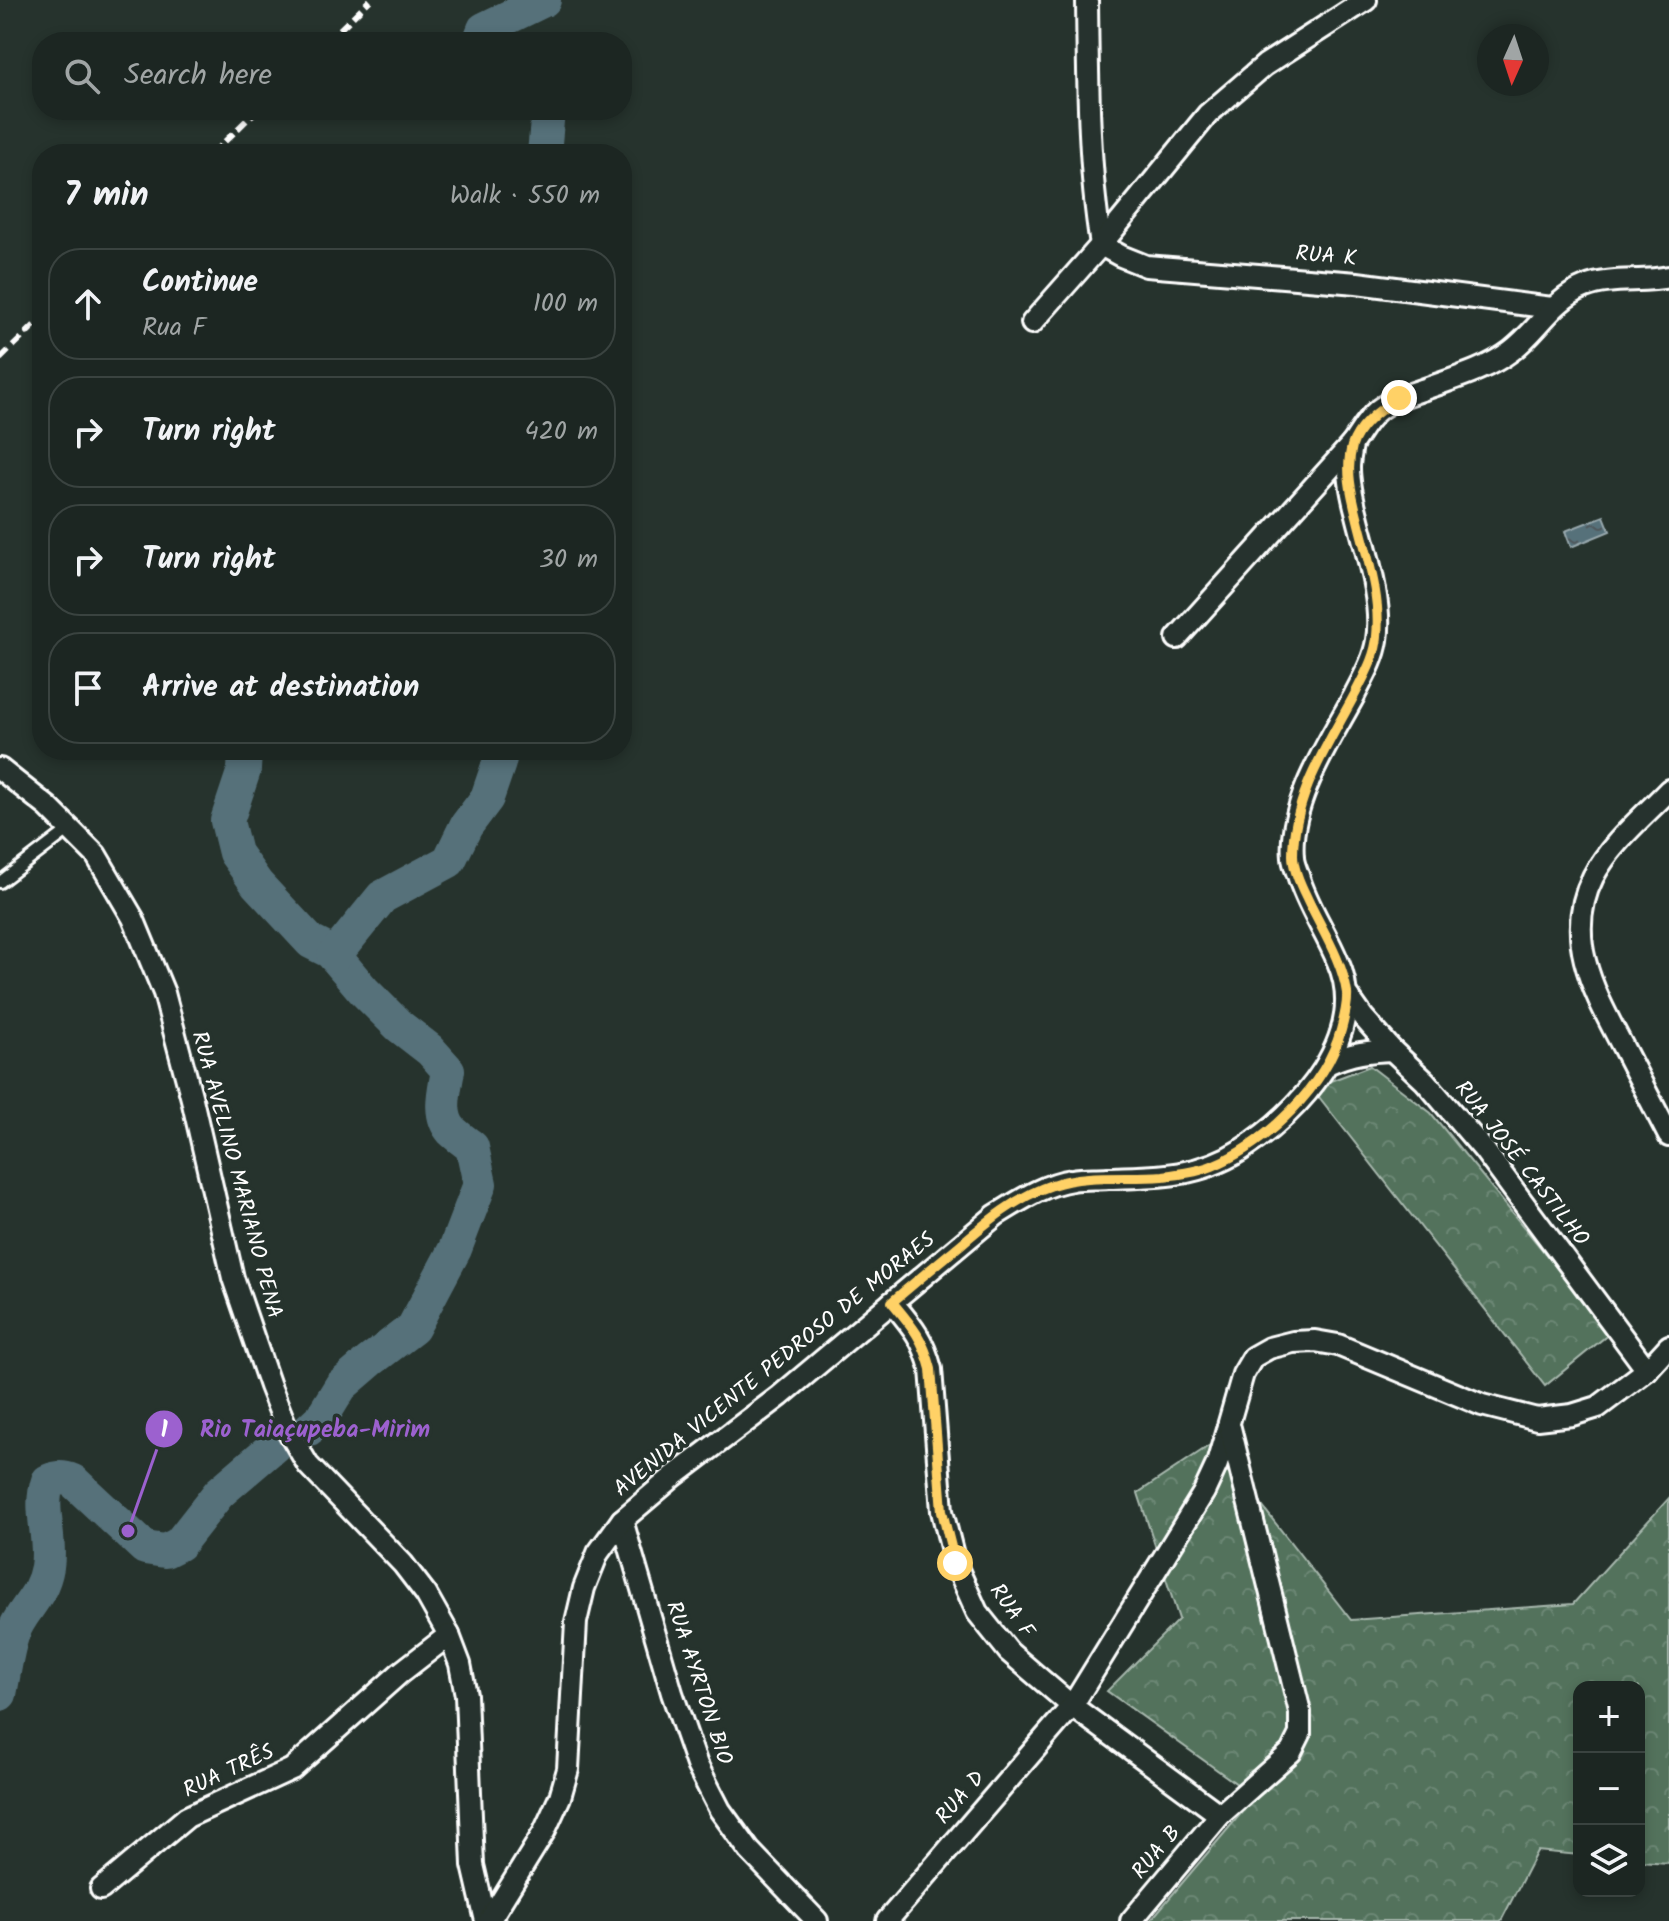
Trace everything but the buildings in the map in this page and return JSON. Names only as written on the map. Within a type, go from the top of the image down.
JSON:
[{"type":"street","points":[[1087,0],[1088,82],[1101,245]]},
{"type":"street","points":[[1032,323],[1101,245],[1208,114],[1265,65],[1366,0]]},
{"type":"street","name":"RUA K","points":[[1101,245],[1146,266],[1357,283],[1552,308]]},
{"type":"street","points":[[1177,638],[1352,444],[1377,411],[1399,398],[1497,360],[1513,350],[1552,308],[1584,287],[1603,282],[1669,277]]},
{"type":"street","points":[[1348,996],[1339,964],[1302,889],[1293,858],[1297,815],[1306,786],[1363,678],[1377,638],[1376,597],[1351,489],[1349,467],[1352,444]]},
{"type":"street","name":"RUA AVELINO MARIANO PENA","points":[[0,769],[48,807],[96,855],[133,918],[164,993],[233,1278],[287,1429],[308,1465],[403,1564],[426,1594],[449,1635],[460,1664],[466,1695],[473,1865],[487,1921]]},
{"type":"street","points":[[1669,790],[1611,851],[1593,877],[1581,914],[1580,932],[1582,954],[1595,995],[1669,1136]]},
{"type":"street","name":"RUA JOSÉ CASTILHO","points":[[1348,996],[1392,1050],[1425,1081],[1484,1150],[1647,1370]]},
{"type":"street","name":"AVENIDA VICENTE PEDROSO DE MORAES","points":[[487,1921],[544,1832],[560,1797],[568,1769],[576,1622],[584,1588],[598,1553],[622,1520],[674,1476],[780,1396],[996,1215],[1032,1193],[1072,1180],[1163,1176],[1212,1166],[1274,1127],[1303,1098],[1329,1063],[1341,1030],[1348,996]]},
{"type":"street","points":[[1329,1063],[1364,1051],[1392,1050]]},
{"type":"street","name":"RUA F","points":[[892,1302],[914,1327],[925,1347],[931,1369],[942,1511],[955,1563],[977,1612],[1009,1652],[1072,1706],[1220,1815]]},
{"type":"street","name":"RUA D","points":[[887,1921],[1072,1706],[1204,1492],[1217,1464],[1243,1374],[1253,1357],[1269,1348],[1293,1342],[1315,1341],[1338,1345],[1473,1401],[1537,1419],[1572,1415],[1598,1407],[1647,1370],[1669,1346]]},
{"type":"street","name":"RUA B","points":[[1131,1921],[1220,1815],[1291,1752],[1300,1734],[1300,1712],[1229,1424]]},
{"type":"street","name":"RUA AYRTON BIO","points":[[622,1520],[672,1693],[697,1765],[720,1810],[749,1850],[817,1921]]},
{"type":"street","name":"RUA TRÊS","points":[[101,1889],[187,1817],[292,1769],[400,1673],[449,1635]]},
{"type":"lane","points":[[0,882],[71,828]]},
{"type":"green space","points":[[1370,1066],[1431,1113],[1610,1333],[1545,1386],[1312,1088]]},
{"type":"green space","points":[[1213,1443],[1351,1620],[1573,1604],[1669,1498],[1669,1863],[1645,1861],[1645,1681],[1573,1681],[1573,1854],[1537,1851],[1501,1921],[1150,1921],[1255,1797],[1107,1691],[1179,1619],[1138,1493]]},
{"type":"water","points":[[1604,516],[1610,531],[1571,547],[1565,531]]},
{"type":"waterway","points":[[483,32],[544,0]]},
{"type":"waterway","points":[[545,144],[547,120]]},
{"type":"waterway","points":[[244,760],[227,821],[235,853],[257,884],[311,942],[331,952],[364,991],[448,1070],[443,1102],[447,1125],[472,1147],[480,1184],[455,1249],[413,1328],[341,1386],[322,1417],[309,1429]]},
{"type":"waterway","points":[[334,956],[382,897],[449,861],[466,826],[487,798],[500,760]]},
{"type":"waterway","points":[[0,1694],[13,1633],[41,1587],[47,1567],[44,1502],[48,1481],[60,1478],[73,1481],[145,1548],[165,1551],[179,1544],[219,1493],[274,1446]]},
{"type":"railway","points":[[337,32],[370,0]]},
{"type":"railway","points":[[222,144],[247,120]]},
{"type":"railway","points":[[0,359],[32,328]]},
{"type":"place","name":"Rio Taiaçupeba-Mirim","points":[[128,1531]]},
{"type":"route","points":[[955,1563],[942,1511],[931,1369],[925,1347],[914,1327],[892,1302],[996,1215],[1032,1193],[1072,1180],[1190,1172],[1212,1166],[1240,1151],[1274,1127],[1303,1098],[1329,1063],[1341,1030],[1348,996],[1339,964],[1302,889],[1293,858],[1297,815],[1306,786],[1373,655],[1377,638],[1376,597],[1351,489],[1349,467],[1352,444],[1366,424],[1377,411],[1399,398]]}]
